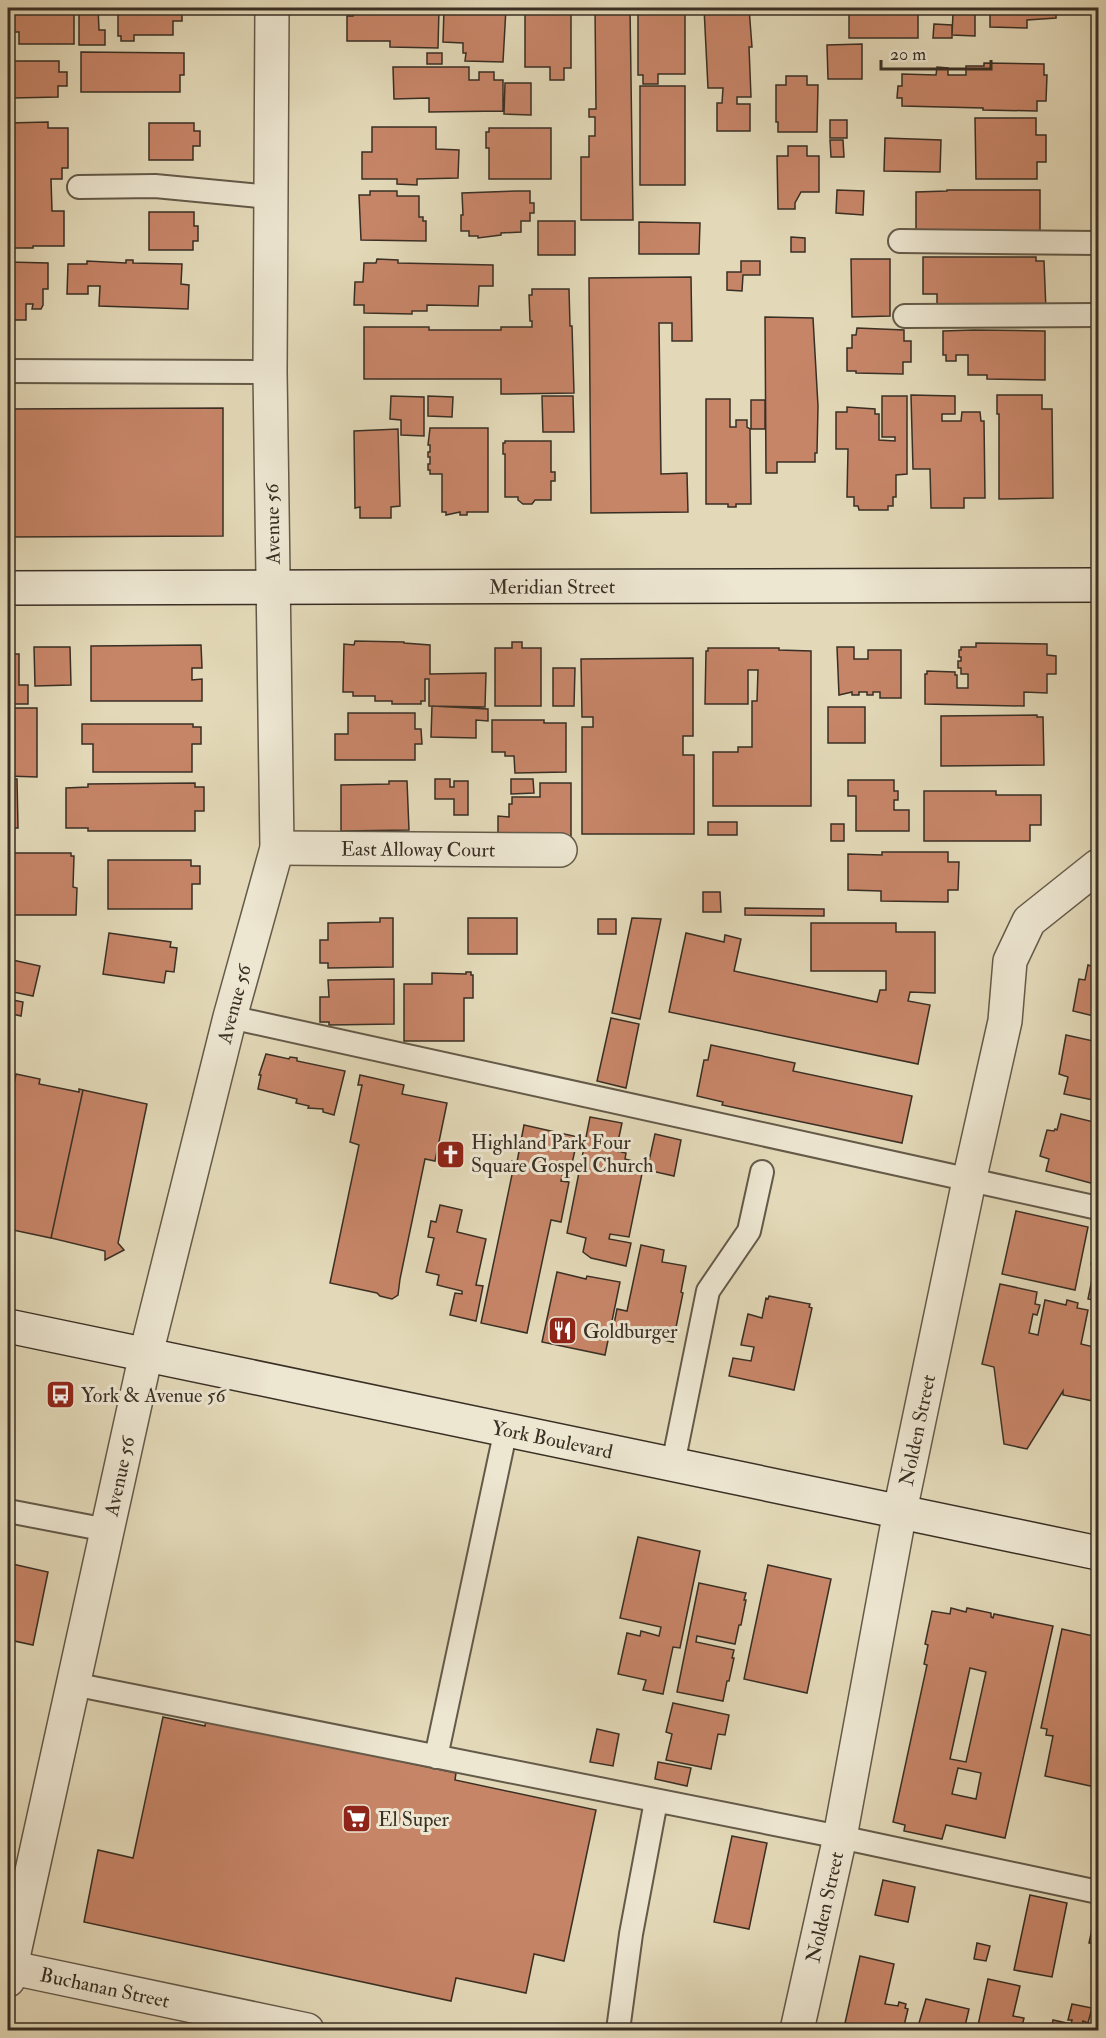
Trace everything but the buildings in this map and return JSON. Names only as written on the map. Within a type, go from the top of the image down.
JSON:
[{"type":"street","name":"Avenue 56","points":[[8,1971],[146,1354],[230,1017],[277,849],[270,372],[272,8]]},
{"type":"street","name":"Meridian Street","points":[[8,588],[1098,585]]},
{"type":"street","name":"East Alloway Court","points":[[277,849],[560,850]]},
{"type":"street","name":"Nolden Street","points":[[797,2031],[840,1837],[900,1511],[1005,1021],[1010,961],[1029,921],[1085,892],[1098,866]]},
{"type":"street","name":"York Boulevard","points":[[8,1326],[1098,1552]]},
{"type":"street","name":"Buchanan Street","points":[[8,1971],[306,2031]]},
{"type":"lane","points":[[79,187],[154,186],[271,197]]},
{"type":"lane","points":[[900,241],[1098,243]]},
{"type":"lane","points":[[905,316],[1098,315]]},
{"type":"lane","points":[[8,371],[270,372]]},
{"type":"lane","points":[[230,1017],[1098,1208]]},
{"type":"lane","points":[[673,1464],[708,1291],[749,1230],[762,1172]]},
{"type":"lane","points":[[436,1757],[506,1429]]},
{"type":"lane","points":[[8,1511],[107,1530]]},
{"type":"lane","points":[[73,1684],[840,1837],[1098,1892]]},
{"type":"lane","points":[[618,2031],[632,1924],[656,1800]]},
{"type":"place","name":"Highland Park Four Square Gospel Church","points":[[450,1154]]},
{"type":"place","name":"Goldburger","points":[[562,1331]]},
{"type":"place","name":"York & Avenue 56","points":[[60,1395]]},
{"type":"place","name":"El Super","points":[[357,1819]]}]
